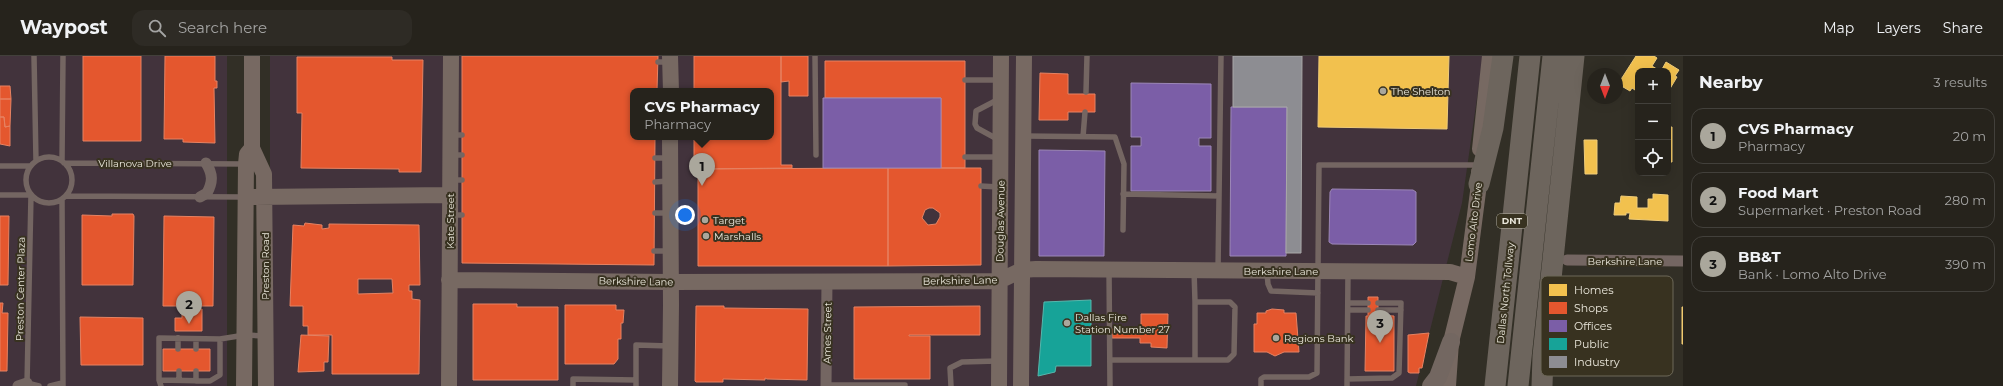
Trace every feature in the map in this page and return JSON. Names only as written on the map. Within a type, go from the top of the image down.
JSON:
[{"type":"highway","points":[[1479,174],[1493,128],[1503,56]]},
{"type":"highway","name":"Dallas North Tollway","points":[[1494,386],[1530,56]]},
{"type":"highway","name":"DNT","points":[[1518,386],[1553,56]]},
{"type":"highway","points":[[1551,276],[1574,56]]},
{"type":"highway","points":[[1542,376],[1542,386]]},
{"type":"main road","points":[[1431,386],[1438,377],[1451,342]]},
{"type":"street","name":"Preston Road","points":[[252,56],[252,148],[264,174],[266,386]]},
{"type":"street","name":"Douglas Avenue","points":[[999,386],[1001,56]]},
{"type":"street","points":[[1021,386],[1024,56]]},
{"type":"street","name":"Lomo Alto Drive","points":[[1448,386],[1451,342],[1467,277],[1479,174],[1490,56]]},
{"type":"street","points":[[666,60],[671,88]]},
{"type":"street","name":"Kate Street","points":[[449,386],[449,280],[456,215],[454,185],[456,135],[452,62]]},
{"type":"street","points":[[669,140],[663,158],[663,181],[671,213],[670,386]]},
{"type":"street","name":"Preston Road","points":[[244,386],[246,164],[247,154],[252,148]]},
{"type":"street","points":[[1001,157],[1023,157]]},
{"type":"street","points":[[200,197],[207,193],[212,179],[210,170],[206,163]]},
{"type":"street","points":[[246,164],[264,174],[287,196]]},
{"type":"street","points":[[246,197],[287,196],[454,185]]},
{"type":"street","points":[[1000,187],[1022,187]]},
{"type":"street","name":"Berkshire Lane","points":[[1567,260],[1683,261]]},
{"type":"street","name":"Berkshire Lane","points":[[449,280],[671,282],[827,280],[999,281],[1022,270],[1109,269],[1450,272],[1467,277]]},
{"type":"street","name":"Ames Street","points":[[826,386],[827,280]]},
{"type":"lane","points":[[34,56],[36,161]]},
{"type":"lane","points":[[63,56],[63,162]]},
{"type":"lane","points":[[815,56],[816,155]]},
{"type":"lane","points":[[1086,92],[1087,56]]},
{"type":"lane","points":[[1218,270],[1221,56]]},
{"type":"lane","points":[[965,80],[1001,80]]},
{"type":"lane","points":[[1001,98],[976,111],[975,124],[977,128],[1001,140]]},
{"type":"lane","points":[[1083,137],[1085,112]]},
{"type":"lane","points":[[1023,136],[1116,137],[1124,164],[1124,230]]},
{"type":"lane","points":[[965,157],[1001,157]]},
{"type":"lane","points":[[45,158],[54,158],[63,162],[70,172],[72,181],[70,189],[64,197],[50,204],[42,203],[31,196],[26,187],[25,179],[30,166],[36,161],[45,158]]},
{"type":"lane","name":"Villanova Drive","points":[[63,162],[246,164]]},
{"type":"lane","points":[[0,166],[30,166]]},
{"type":"lane","points":[[1261,386],[1261,379],[1264,377],[1309,377],[1317,373],[1319,166],[1479,174]]},
{"type":"lane","points":[[981,186],[1000,187]]},
{"type":"lane","points":[[1124,194],[1219,196]]},
{"type":"lane","points":[[0,195],[31,196]]},
{"type":"lane","name":"Preston Center Plaza","points":[[31,196],[24,385],[40,386]]},
{"type":"lane","points":[[64,197],[246,197]]},
{"type":"lane","points":[[50,386],[62,385],[64,197]]},
{"type":"lane","points":[[655,213],[671,213]]},
{"type":"lane","points":[[654,251],[671,251]]},
{"type":"lane","points":[[1109,269],[1110,386]]},
{"type":"lane","points":[[1194,270],[1195,360]]},
{"type":"lane","points":[[1267,271],[1268,284],[1271,290],[1318,293]]},
{"type":"lane","points":[[1347,386],[1348,271]]},
{"type":"lane","points":[[1110,360],[1228,360],[1234,354],[1235,307],[1230,302],[1194,302]]},
{"type":"lane","points":[[1347,379],[1392,378],[1399,374],[1401,303],[1378,306]]},
{"type":"lane","points":[[1348,306],[1368,306]]},
{"type":"lane","points":[[161,386],[159,380],[159,338],[220,339],[245,335],[265,336]]},
{"type":"lane","points":[[178,338],[178,349]]},
{"type":"lane","points":[[196,339],[196,349]]},
{"type":"lane","points":[[159,380],[196,381],[205,383],[220,375],[220,339]]},
{"type":"lane","points":[[636,386],[636,345],[670,346]]},
{"type":"lane","points":[[951,386],[950,368],[962,362],[999,361]]},
{"type":"lane","points":[[179,371],[179,380]]},
{"type":"lane","points":[[196,371],[196,381]]},
{"type":"lane","points":[[573,386],[573,379],[636,380]]},
{"type":"lane","points":[[826,386],[905,383]]},
{"type":"shaded area","points":[[0,56],[227,56],[227,386],[0,386]]},
{"type":"shaded area","points":[[270,56],[1483,56],[1462,203],[1416,386],[270,386]]},
{"type":"building: Homes","name":"The Shelton","points":[[1319,56],[1449,56],[1447,129],[1318,127]]},
{"type":"building: Homes","points":[[1636,56],[1654,56],[1657,58],[1652,66],[1655,68],[1635,68],[1635,90],[1632,88],[1630,91],[1623,87],[1623,76]]},
{"type":"building: Homes","points":[[1666,62],[1679,70],[1671,87],[1671,68],[1663,68]]},
{"type":"building: Homes","points":[[1671,127],[1672,127],[1671,162]]},
{"type":"building: Homes","points":[[1584,140],[1597,140],[1597,174],[1585,174]]},
{"type":"building: Homes","points":[[1653,194],[1668,195],[1668,221],[1629,219],[1630,213],[1626,213],[1626,215],[1614,215],[1615,203],[1620,203],[1621,196],[1637,197],[1637,208],[1648,208],[1648,199],[1653,199]]},
{"type":"building: Homes","points":[[1683,307],[1683,344],[1682,344]]},
{"type":"building: Shops","points":[[83,56],[141,56],[141,141],[83,141]]},
{"type":"building: Shops","points":[[165,56],[215,56],[215,81],[217,81],[217,88],[214,88],[215,143],[183,142],[183,139],[164,139]]},
{"type":"building: Shops","points":[[462,56],[658,56],[657,88],[630,88],[630,140],[655,140],[654,265],[462,263]]},
{"type":"building: Shops","points":[[694,56],[781,56],[781,165],[792,165],[792,168],[694,169],[694,140],[774,140],[774,88],[694,88]]},
{"type":"building: Shops","points":[[781,56],[808,56],[808,96],[789,96],[789,81],[781,82]]},
{"type":"building: Shops","points":[[297,57],[392,57],[392,60],[423,60],[421,172],[399,172],[399,169],[301,168],[302,113],[297,113]]},
{"type":"building: Shops","points":[[825,61],[965,61],[965,168],[941,168],[941,98],[825,98]]},
{"type":"building: Shops","points":[[1040,73],[1068,74],[1068,94],[1095,94],[1095,112],[1068,112],[1068,120],[1039,120]]},
{"type":"building: Shops","points":[[0,86],[10,86],[11,99],[0,99]]},
{"type":"building: Shops","points":[[0,99],[11,99],[10,126],[5,127],[4,117],[0,117]]},
{"type":"building: Shops","points":[[0,117],[4,117],[5,127],[10,126],[10,146],[0,144]]},
{"type":"building: Shops","points":[[888,168],[981,168],[981,265],[888,266]],"holes":[[[933,208],[940,213],[940,217],[936,224],[928,225],[922,218],[925,210]]]},
{"type":"building: Shops","points":[[888,168],[888,266],[698,266],[698,169]]},
{"type":"building: Shops","points":[[112,214],[133,214],[134,216],[133,285],[82,285],[82,215],[112,216]]},
{"type":"building: Shops","points":[[0,216],[9,216],[8,285],[0,285]]},
{"type":"building: Shops","points":[[164,216],[214,217],[213,306],[163,306]]},
{"type":"building: Shops","points":[[305,223],[322,225],[322,229],[329,228],[329,224],[419,225],[420,285],[409,285],[409,291],[412,291],[412,299],[420,300],[419,374],[332,374],[332,335],[308,335],[308,326],[303,326],[303,306],[290,306],[293,225],[304,226]],"holes":[[[358,279],[392,279],[393,293],[358,294]]]},
{"type":"building: Shops","points":[[1368,297],[1378,297],[1378,313],[1380,313],[1380,315],[1394,316],[1394,371],[1365,371],[1366,316],[1368,316]]},
{"type":"building: Shops","points":[[0,303],[3,303],[2,313],[8,313],[7,371],[0,371]]},
{"type":"building: Shops","points":[[473,304],[517,304],[517,307],[558,307],[558,380],[473,380]]},
{"type":"building: Shops","points":[[565,305],[616,305],[616,310],[624,310],[623,323],[621,323],[621,339],[618,339],[618,359],[614,364],[565,364]]},
{"type":"building: Shops","points":[[182,306],[197,306],[197,309],[202,309],[202,331],[175,331],[175,318],[182,318]]},
{"type":"building: Shops","points":[[696,306],[724,306],[724,308],[808,309],[807,380],[765,378],[765,380],[723,379],[723,382],[696,382]]},
{"type":"building: Shops","points":[[980,306],[980,335],[909,335],[930,336],[930,379],[854,379],[854,307]]},
{"type":"building: Shops","name":"Regions Bank","points":[[1272,309],[1284,310],[1284,313],[1296,313],[1299,352],[1284,352],[1275,356],[1267,352],[1254,352],[1254,324],[1257,324],[1257,313],[1266,313],[1266,311]]},
{"type":"building: Shops","points":[[1141,314],[1168,314],[1167,348],[1151,347],[1151,343],[1140,343],[1140,338],[1112,338],[1112,329],[1141,329]]},
{"type":"building: Shops","points":[[80,317],[143,318],[143,365],[81,365]]},
{"type":"building: Shops","points":[[1429,333],[1422,368],[1419,368],[1419,373],[1408,372],[1408,335]]},
{"type":"building: Shops","points":[[301,335],[329,336],[328,362],[324,362],[324,371],[298,372]]},
{"type":"building: Shops","points":[[163,349],[210,349],[210,371],[163,371]]},
{"type":"building: Offices","points":[[1131,83],[1211,84],[1211,138],[1199,138],[1199,146],[1211,146],[1211,191],[1131,191],[1131,146],[1141,146],[1141,137],[1131,137]]},
{"type":"building: Offices","points":[[823,98],[941,98],[941,168],[823,168]]},
{"type":"building: Offices","points":[[1231,107],[1287,107],[1286,256],[1230,256]]},
{"type":"building: Offices","points":[[1039,150],[1105,151],[1104,256],[1039,256]]},
{"type":"building: Offices","points":[[1332,189],[1413,190],[1416,192],[1416,242],[1413,245],[1332,244],[1329,242],[1330,192]]},
{"type":"building: Public","name":"Dallas Fire Station Number 27","points":[[1091,300],[1091,366],[1056,366],[1055,372],[1038,376],[1044,302]]},
{"type":"building: Industry","points":[[1233,56],[1302,56],[1301,253],[1286,253],[1287,107],[1233,107]]},
{"type":"place","name":"The Shelton","points":[[1383,91]]},
{"type":"place","name":"CVS Pharmacy","points":[[702,186]]},
{"type":"place","name":"Target","points":[[705,220]]},
{"type":"place","name":"Marshalls","points":[[706,236]]},
{"type":"place","name":"Dallas Fire Station Number 27","points":[[1067,323]]},
{"type":"place","name":"Food Mart","points":[[189,324]]},
{"type":"place","name":"Regions Bank","points":[[1276,338]]},
{"type":"place","name":"BB&T","points":[[1380,343]]}]
